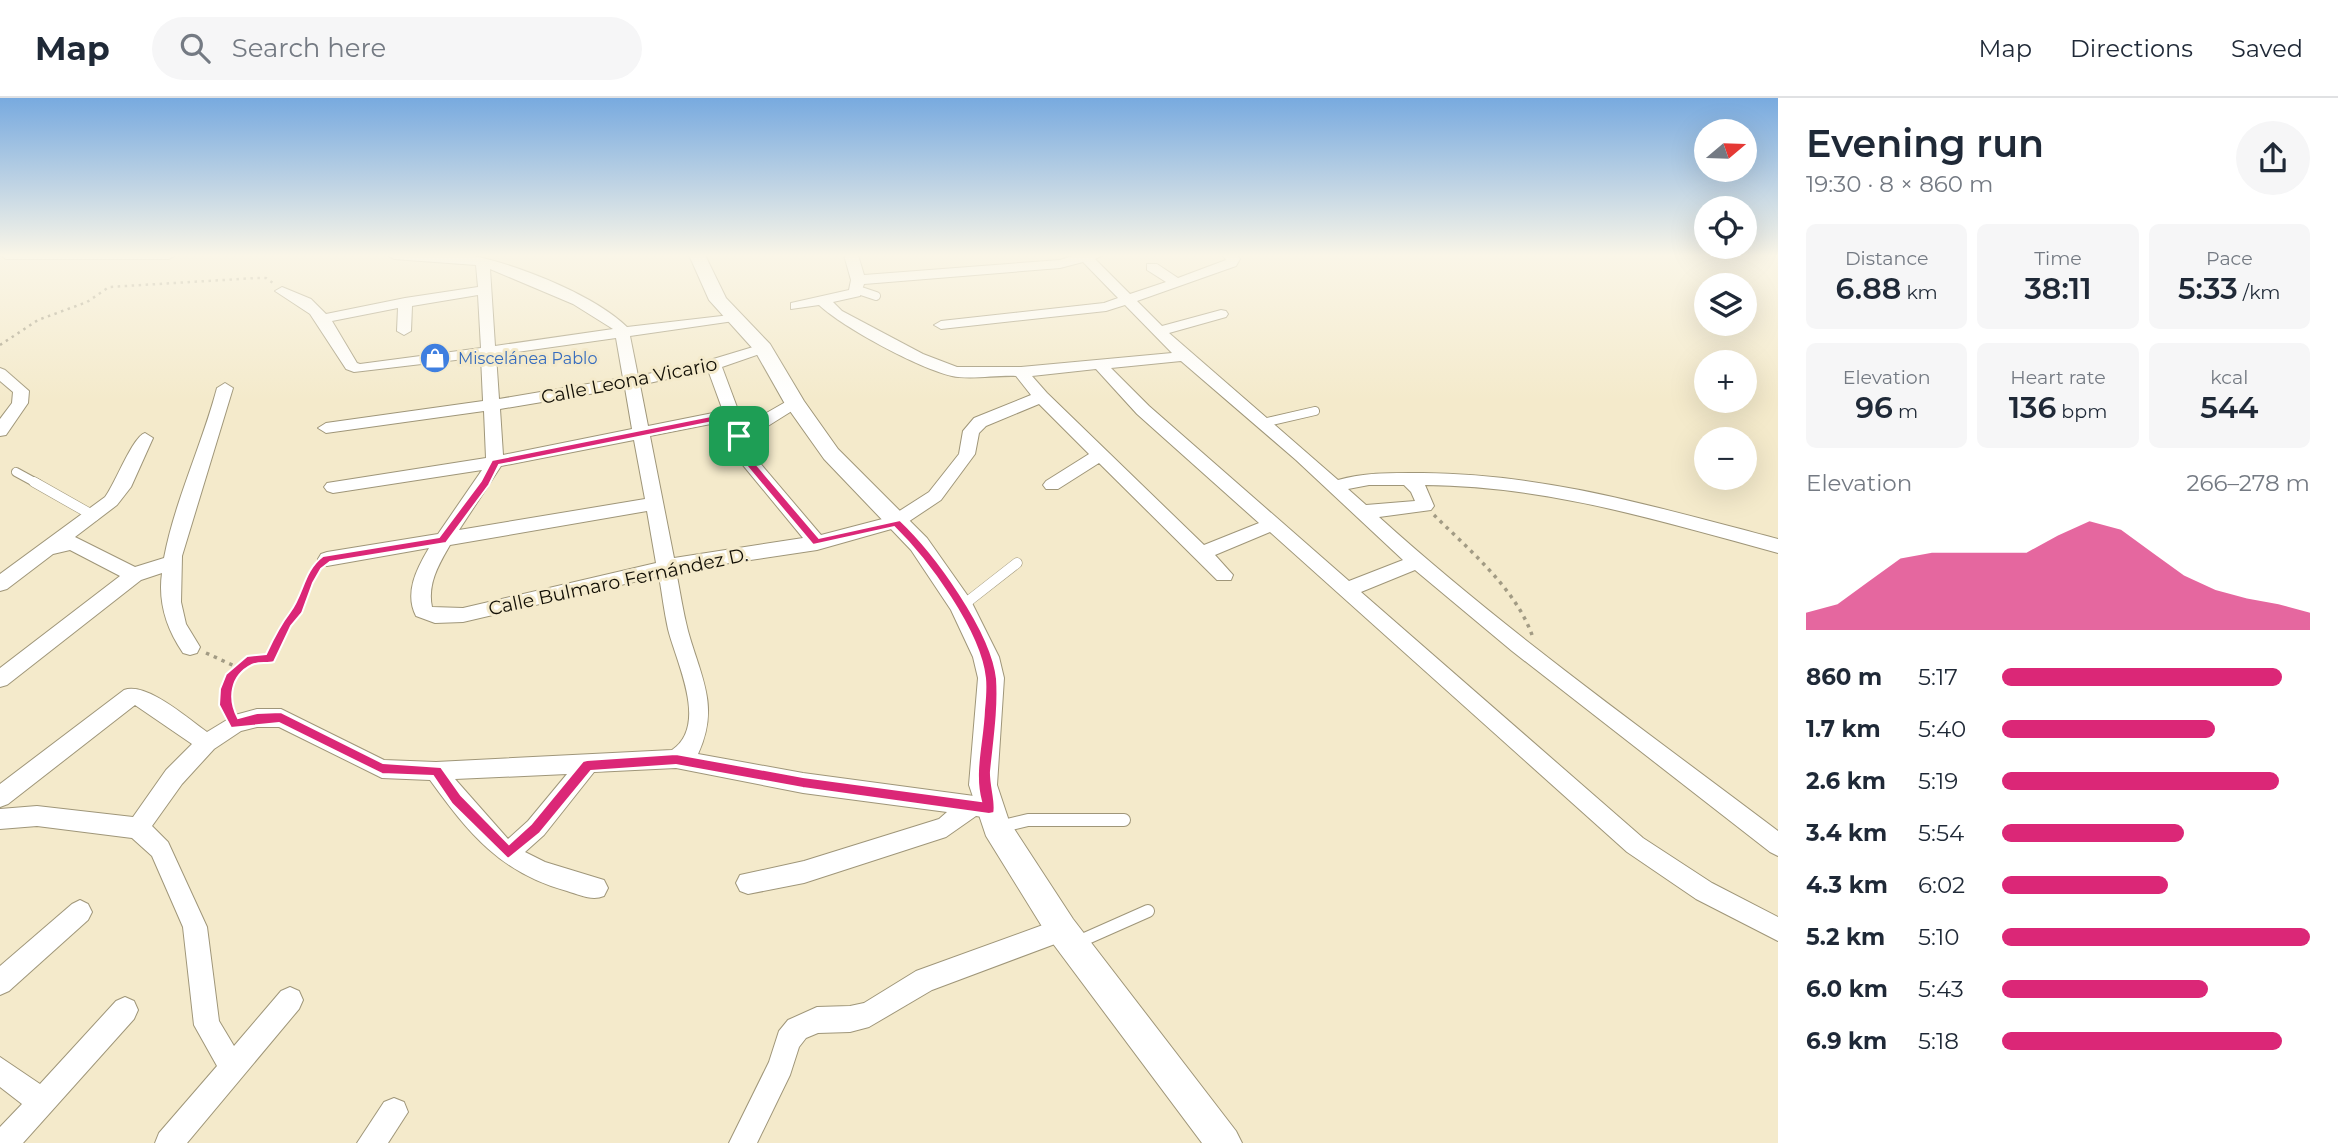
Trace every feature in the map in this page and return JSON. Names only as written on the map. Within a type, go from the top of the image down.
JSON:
[{"type":"street","points":[[306,304],[324,319],[351,366],[359,369],[622,330],[688,325],[734,317]]},
{"type":"street","points":[[324,319],[397,304]]},
{"type":"street","points":[[404,331],[405,304]]},
{"type":"street","points":[[423,611],[418,602],[421,582],[443,541],[485,483],[495,462],[487,304]]},
{"type":"street","points":[[584,304],[614,320],[622,330],[678,630],[699,697],[697,732],[689,750],[676,760]]},
{"type":"street","points":[[722,304],[763,348],[794,404],[831,454],[919,544],[961,606],[986,657],[991,678],[983,785],[985,814],[1068,937],[1224,1143]]},
{"type":"street","points":[[796,306],[808,304]]},
{"type":"street","points":[[826,304],[837,314],[946,370],[955,372],[1021,372],[1184,356]]},
{"type":"street","points":[[941,325],[1060,314],[1115,304]]},
{"type":"street","points":[[1133,304],[1184,356],[1336,487],[1417,562],[1519,645],[1778,845]]},
{"type":"street","points":[[1159,331],[1221,314]]},
{"type":"street","name":"Calle Leona Vicario","points":[[326,428],[493,406],[631,382],[714,366],[763,348]]},
{"type":"street","points":[[1099,364],[1143,410],[1635,845],[1678,878],[1737,911],[1778,929]]},
{"type":"street","points":[[714,366],[741,448],[817,543]]},
{"type":"street","points":[[1021,372],[1041,397],[1224,575]]},
{"type":"street","points":[[0,373],[22,391],[20,403],[0,430]]},
{"type":"street","points":[[190,648],[177,626],[172,604],[173,562],[189,498],[210,444],[225,388]]},
{"type":"street","name":"Calle Bulmaro Fernández D.","points":[[423,611],[435,616],[463,615],[665,567],[727,554],[817,543],[896,522],[935,496],[967,454],[971,431],[980,422],[1041,397]]},
{"type":"street","points":[[739,436],[794,404]]},
{"type":"street","points":[[333,486],[495,462],[642,435],[731,415]]},
{"type":"street","points":[[0,584],[94,516],[122,487],[145,438]]},
{"type":"street","points":[[1052,485],[1088,464],[1100,453]]},
{"type":"street","points":[[1336,487],[1359,479],[1430,477],[1573,493],[1651,510],[1778,546]]},
{"type":"street","points":[[1362,512],[1425,506],[1419,489],[1408,479]]},
{"type":"street","points":[[327,559],[653,504]]},
{"type":"street","points":[[1201,553],[1273,524]]},
{"type":"street","points":[[48,549],[72,543],[134,575]]},
{"type":"street","points":[[0,679],[134,575],[173,562]]},
{"type":"street","points":[[1348,589],[1417,562]]},
{"type":"street","points":[[0,797],[131,696],[138,696],[207,743]]},
{"type":"street","points":[[138,828],[174,777],[207,743],[235,724],[257,718],[281,718],[382,769],[436,771],[676,760],[985,814]]},
{"type":"street","points":[[508,853],[536,828],[587,765]]},
{"type":"street","points":[[436,771],[456,799],[508,853],[533,869],[596,888]]},
{"type":"street","points":[[748,883],[804,872],[985,814]]},
{"type":"street","points":[[0,819],[37,816],[138,828],[160,849],[195,928],[207,1025],[233,1068]]},
{"type":"street","points":[[0,982],[80,912]]},
{"type":"street","points":[[743,1143],[781,1066],[788,1040],[797,1029],[817,1020],[850,1019],[869,1014],[925,980],[1068,937]]},
{"type":"street","points":[[169,1143],[290,1000]]},
{"type":"street","points":[[4,1143],[125,1010]]},
{"type":"street","points":[[0,1070],[40,1101]]},
{"type":"street","points":[[371,1143],[394,1112]]},
{"type":"lane","points":[[1263,423],[1315,411]]},
{"type":"lane","points":[[16,472],[94,516]]},
{"type":"lane","points":[[961,606],[1017,563]]},
{"type":"lane","points":[[985,814],[1028,820],[1124,820]]},
{"type":"lane","points":[[1068,937],[1148,911]]},
{"type":"path","points":[[0,345],[38,320],[82,304]]},
{"type":"path","points":[[1425,506],[1525,617],[1533,632],[1532,638],[1519,645]]},
{"type":"path","points":[[235,724],[225,705],[226,689],[232,674],[251,659],[270,659],[286,623],[296,613],[307,583],[317,566],[327,559]]},
{"type":"path","points":[[190,648],[239,668]]},
{"type":"place","name":"Miscelánea Pablo","points":[[435,358]]},
{"type":"route","points":[[731,415],[739,436],[741,448],[748,460],[817,543],[896,522],[919,544],[961,606],[986,657],[991,678],[983,785],[989,808],[803,783],[676,760],[587,765],[536,828],[508,853],[456,799],[436,771],[382,769],[281,718],[257,718],[235,724],[225,705],[226,689],[232,674],[251,659],[270,659],[286,623],[296,613],[307,583],[317,566],[327,559],[443,541],[485,483],[495,462],[688,426],[731,415]]}]
